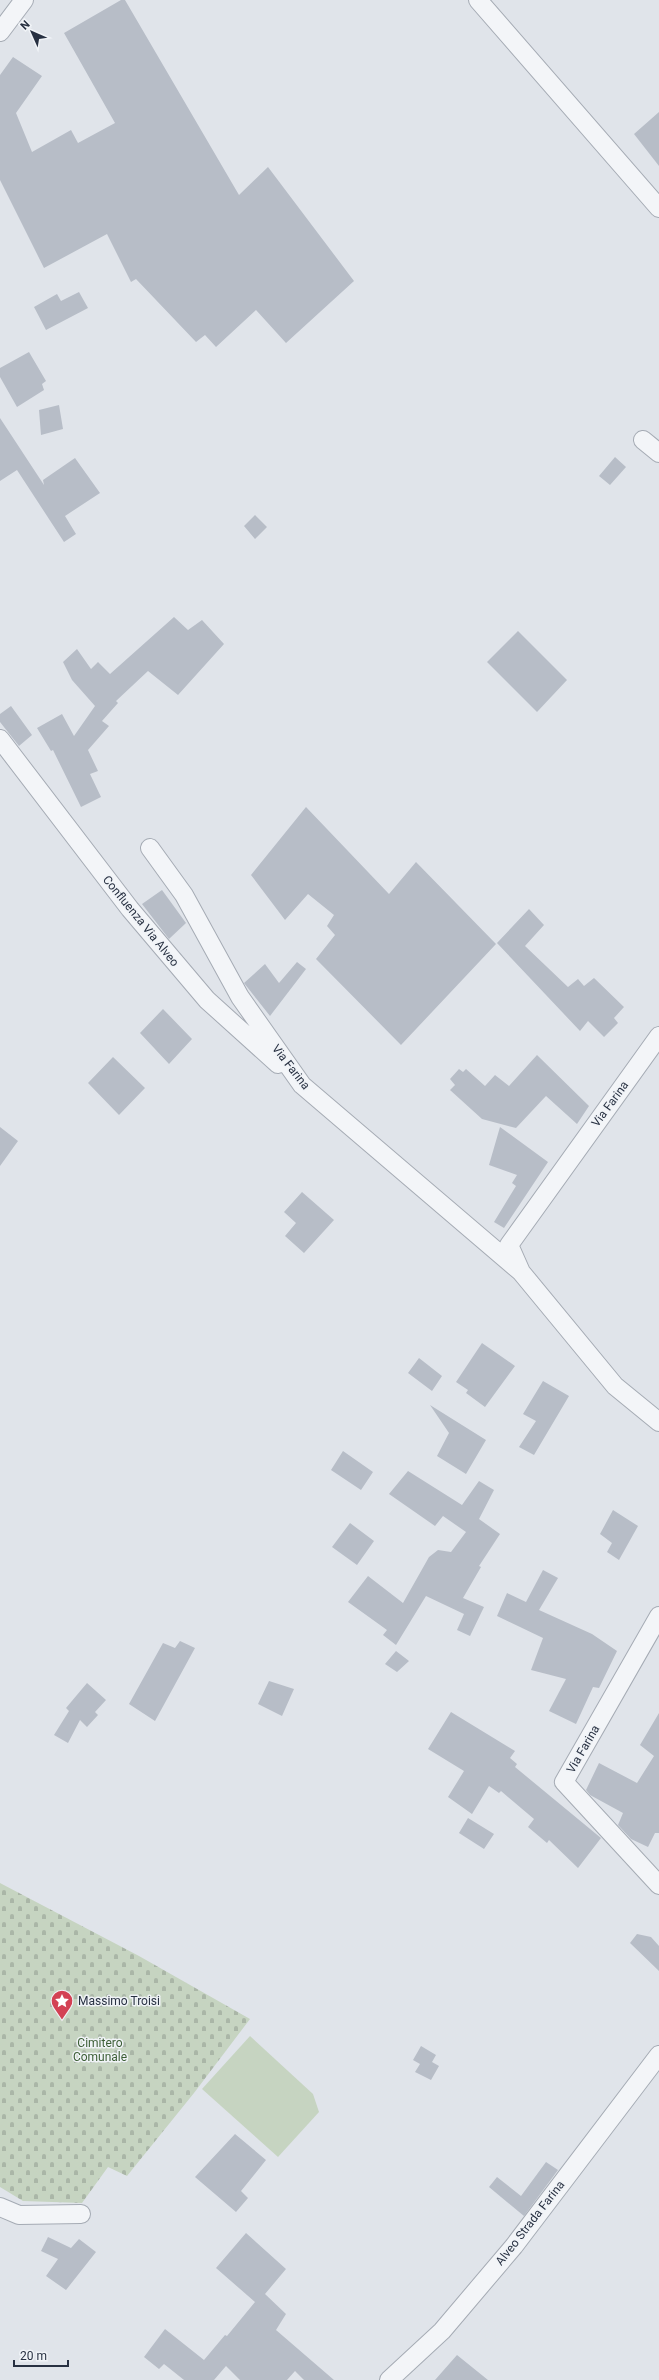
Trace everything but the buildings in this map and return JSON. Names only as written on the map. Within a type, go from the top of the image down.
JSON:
[{"type":"street","points":[[0,32],[24,0]]},
{"type":"street","points":[[478,0],[659,208]]},
{"type":"street","points":[[643,440],[659,453]]},
{"type":"street","name":"Confluenza Via Alveo","points":[[0,739],[130,909],[207,1000],[302,1085]]},
{"type":"street","name":"Via Farina","points":[[150,848],[184,895],[240,997],[302,1085],[521,1272],[615,1386],[659,1422]]},
{"type":"street","name":"Via Farina","points":[[521,1272],[510,1245],[659,1036]]},
{"type":"street","name":"Via Farina","points":[[659,1616],[564,1782],[659,1885]]},
{"type":"street","name":"Alveo Strada Farina","points":[[390,2380],[442,2331],[514,2246],[659,2055]]},
{"type":"street","points":[[0,2207],[19,2215],[81,2214]]},
{"type":"green space","name":"Cimitero Comunale","points":[[0,1883],[139,1956],[250,2019],[194,2093],[127,2176],[108,2167],[82,2203],[23,2201],[0,2187]]},
{"type":"green space","points":[[250,2036],[313,2094],[319,2112],[278,2157],[202,2089]]},
{"type":"place","name":"Massimo Troisi","points":[[62,2020]]}]
